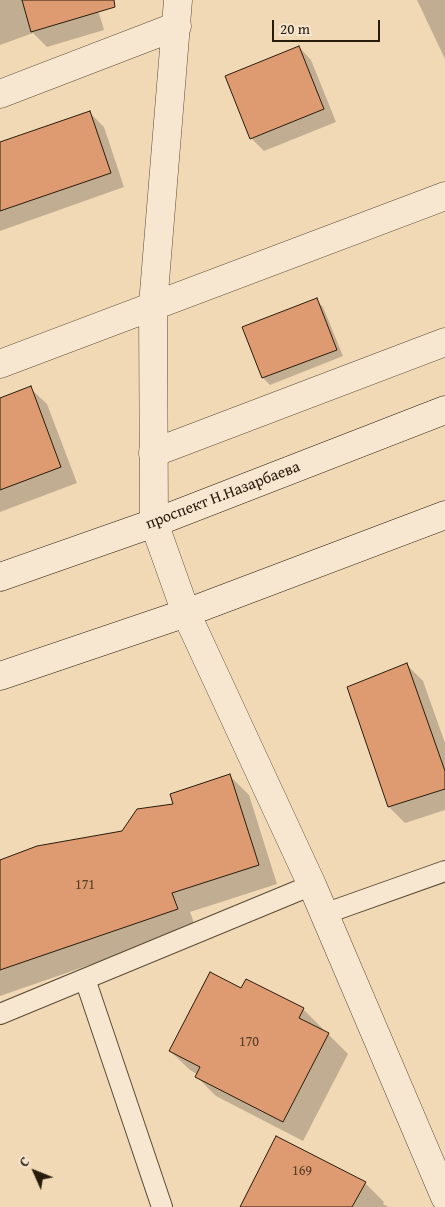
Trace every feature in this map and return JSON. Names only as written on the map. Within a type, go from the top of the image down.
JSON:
[{"type":"street","points":[[0,94],[178,13],[153,305],[154,524],[186,613],[312,884],[445,1197]]},
{"type":"street","points":[[0,364],[445,196]]},
{"type":"street","points":[[153,453],[445,342]]},
{"type":"street","name":"проспект Н.Назарбаева","points":[[0,577],[154,524],[445,410]]},
{"type":"street","points":[[0,676],[186,613],[445,515]]},
{"type":"lane","points":[[324,914],[445,871]]},
{"type":"lane","points":[[0,1014],[312,884]]},
{"type":"lane","points":[[85,979],[162,1207]]},
{"type":"building","points":[[22,0],[114,0],[115,7],[31,32]]},
{"type":"building","points":[[299,46],[324,109],[250,139],[225,76]]},
{"type":"building","points":[[90,111],[111,173],[0,211],[0,142]]},
{"type":"building","points":[[317,298],[337,350],[262,378],[242,327]]},
{"type":"building","points":[[31,386],[61,467],[0,490],[0,398]]},
{"type":"building","points":[[407,663],[445,771],[445,789],[388,807],[347,687]]},
{"type":"building","points":[[230,774],[259,865],[172,893],[178,909],[0,970],[0,860],[37,846],[122,831],[137,809],[173,804],[170,794]]},
{"type":"building","points":[[210,972],[241,988],[246,979],[304,1008],[299,1018],[329,1033],[283,1122],[195,1077],[200,1067],[169,1051]]},
{"type":"building","points":[[276,1136],[366,1182],[352,1207],[240,1207]]}]
